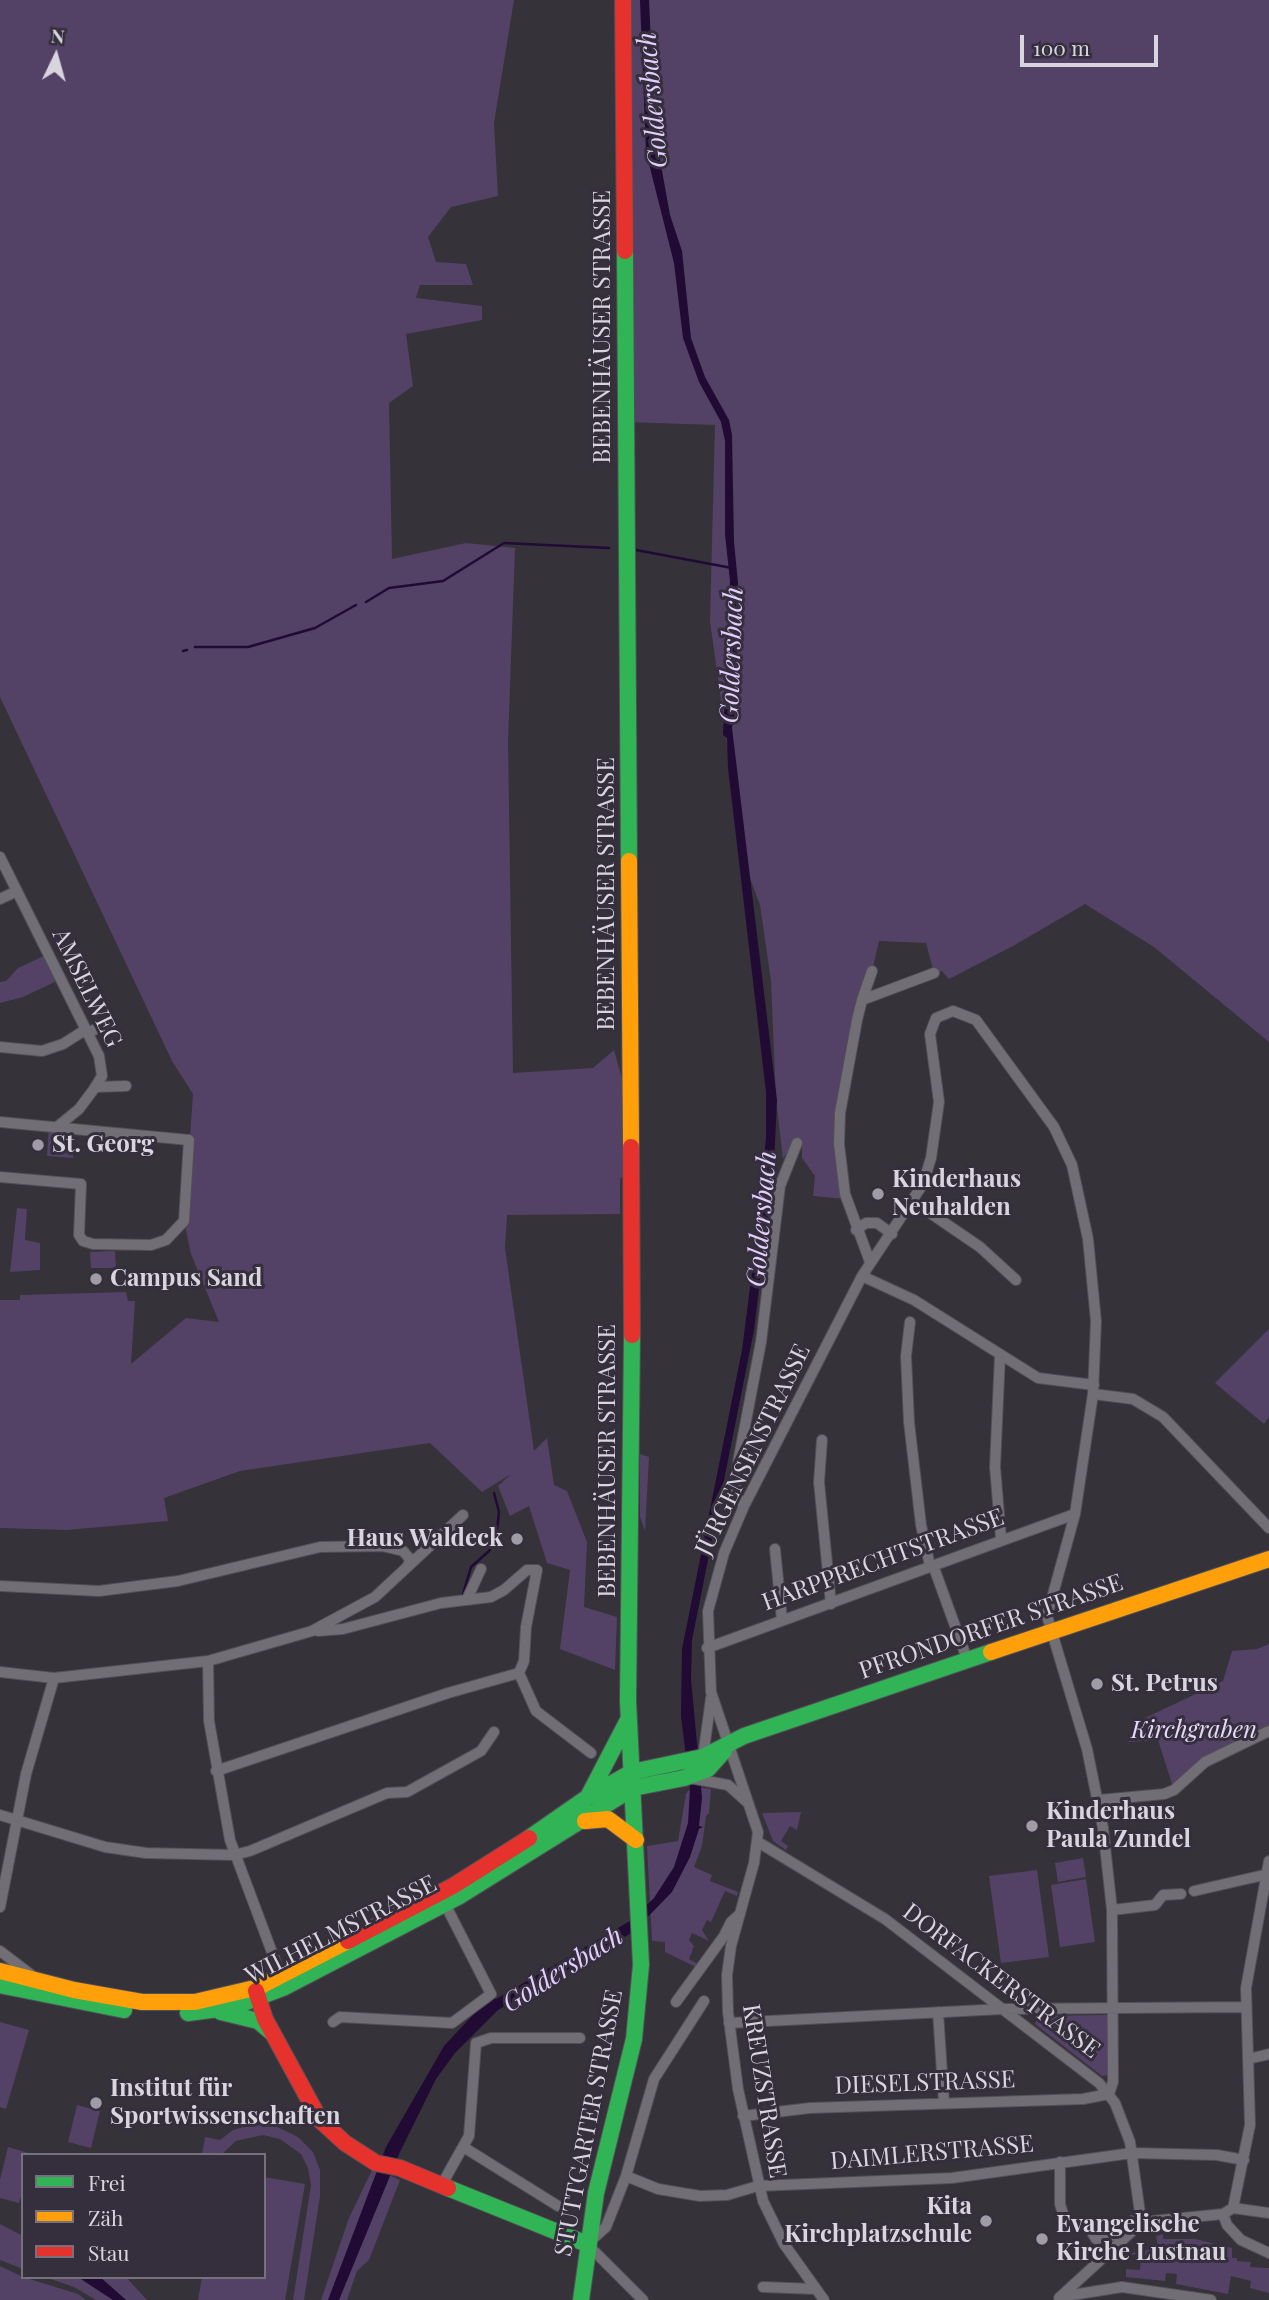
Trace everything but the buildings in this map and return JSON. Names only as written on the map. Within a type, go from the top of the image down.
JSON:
[{"type":"main road","name":"BEBENHÄUSER STRASSE","points":[[623,0],[632,1374],[628,1720],[632,1780]]},
{"type":"main road","name":"PFRONDORFER STRASSE","points":[[632,1780],[706,1768],[730,1744],[767,1727],[1269,1559]]},
{"type":"main road","points":[[588,1797],[628,1720]]},
{"type":"main road","name":"WILHELMSTRASSE","points":[[6,1979],[111,2009],[163,2014],[215,2010],[283,1981],[473,1874],[588,1797],[632,1780]]},
{"type":"main road","name":"WILHELMSTRASSE","points":[[283,1981],[445,1904],[579,1822],[632,1780]]},
{"type":"main road","name":"STUTTGARTER STRASSE","points":[[581,2300],[587,2244],[599,2180],[621,2100],[638,2016],[641,1935],[632,1780]]},
{"type":"main road","points":[[579,1822],[608,1819],[636,1840]]},
{"type":"main road","name":"WILHELMSTRASSE","points":[[6,1979],[39,1981],[113,1998],[163,2003],[195,2002],[260,1993]]},
{"type":"main road","points":[[260,1993],[278,2043],[304,2093],[359,2144],[381,2160],[587,2244]]},
{"type":"main road","points":[[215,2010],[258,2021],[278,2043]]},
{"type":"street","name":"AMSELWEG","points":[[0,857],[99,1056],[102,1068],[95,1087],[79,1109],[57,1127]]},
{"type":"street","points":[[0,899],[17,891]]},
{"type":"street","points":[[870,1262],[845,1194],[839,1127],[862,1000],[872,971]]},
{"type":"street","points":[[862,1000],[934,973]]},
{"type":"street","name":"JÜRGENSENSTRASSE","points":[[706,1768],[711,1692],[707,1648],[708,1611],[713,1585],[744,1506],[862,1276],[914,1202],[923,1184],[937,1124],[937,1077],[930,1034],[936,1018],[953,1011],[976,1020],[1054,1127],[1072,1165],[1082,1202],[1096,1321],[1093,1389],[1075,1514],[1048,1612],[1050,1631]]},
{"type":"street","points":[[0,1047],[42,1051],[107,1024]]},
{"type":"street","points":[[95,1087],[126,1086]]},
{"type":"street","points":[[0,1122],[189,1140],[184,1221],[166,1240],[151,1245],[93,1244],[83,1241],[79,1235],[81,1184],[0,1177]]},
{"type":"street","points":[[744,1506],[737,1497],[734,1478],[761,1342],[780,1186],[797,1143]]},
{"type":"street","points":[[914,1202],[980,1247],[1016,1280]]},
{"type":"street","points":[[856,1230],[866,1223],[877,1223],[892,1234]]},
{"type":"street","points":[[862,1276],[914,1300],[1038,1378],[1133,1399],[1163,1417],[1269,1528]]},
{"type":"street","points":[[910,1322],[906,1356],[909,1422],[921,1525],[931,1566],[967,1659]]},
{"type":"street","points":[[1001,1538],[995,1467],[1002,1356]]},
{"type":"street","points":[[822,1440],[818,1482],[831,1604]]},
{"type":"street","name":"HARPPRECHTSTRASSE","points":[[707,1648],[831,1604],[1001,1538],[1075,1514]]},
{"type":"street","points":[[0,1672],[54,1678],[208,1661],[312,1631],[375,1597],[463,1516]]},
{"type":"street","points":[[0,1586],[99,1591],[178,1581],[332,1547],[382,1546],[403,1551],[410,1559],[408,1566]]},
{"type":"street","points":[[775,1549],[782,1620]]},
{"type":"street","points":[[467,1599],[481,1569]]},
{"type":"street","points":[[312,1631],[343,1629],[467,1599],[491,1597],[504,1590],[527,1570],[537,1570],[526,1627],[524,1661],[519,1673],[536,1711],[591,1753]]},
{"type":"street","points":[[1050,1631],[1087,1748],[1098,1800],[1112,1910],[1113,2082],[1109,2094]]},
{"type":"street","points":[[208,1661],[209,1721],[216,1771],[234,1855],[283,1981]]},
{"type":"street","points":[[216,1771],[448,1693],[519,1673]]},
{"type":"street","points":[[0,1907],[15,1820],[54,1678]]},
{"type":"street","name":"JÜRGENSENSTRASSE","points":[[711,1692],[730,1744]]},
{"type":"street","points":[[1098,1800],[1164,1794],[1174,1790],[1205,1762],[1269,1731]]},
{"type":"street","points":[[0,1815],[112,1849],[146,1853],[234,1855],[250,1851],[387,1793],[407,1792],[481,1751],[494,1732]]},
{"type":"street","points":[[708,1732],[730,1744]]},
{"type":"street","name":"KREUZSTRASSE","points":[[730,1744],[751,1807],[758,1842],[727,1975],[729,2023],[743,2116],[758,2186],[784,2244],[824,2300]]},
{"type":"street","points":[[706,1768],[751,1807]]},
{"type":"street","name":"DORFACKERSTRASSE","points":[[758,1842],[885,1919],[1086,2072],[1109,2094],[1120,2113],[1132,2153],[1139,2219]]},
{"type":"street","points":[[1233,2208],[1244,2160],[1251,2110],[1244,2007],[1264,1875],[1269,1861]]},
{"type":"street","points":[[1194,1891],[1264,1875]]},
{"type":"street","points":[[1112,1910],[1155,1905],[1163,1895],[1181,1894]]},
{"type":"street","points":[[333,2022],[340,2017],[452,2023],[491,1994],[445,1904]]},
{"type":"street","name":"KREUZSTRASSE","points":[[676,2002],[724,1936],[731,1922],[740,1914]]},
{"type":"street","name":"WILHELMSTRASSE","points":[[0,1951],[39,1981]]},
{"type":"street","points":[[643,2300],[587,2244],[606,2227],[626,2176],[654,2079],[704,2001]]},
{"type":"street","points":[[729,2023],[1003,2009],[1244,2007]]},
{"type":"street","points":[[939,2012],[944,2103]]},
{"type":"street","points":[[441,2186],[465,2148],[470,2123],[474,2048],[482,2039],[580,2038]]},
{"type":"street","points":[[1248,2059],[1269,2054]]},
{"type":"street","name":"DIESELSTRASSE","points":[[743,2116],[810,2108],[1083,2099],[1109,2094]]},
{"type":"street","points":[[465,2148],[558,2206]]},
{"type":"street","name":"DAIMLERSTRASSE","points":[[626,2176],[658,2189],[701,2196],[736,2194],[758,2186],[952,2178],[1132,2153],[1217,2155],[1244,2160]]},
{"type":"street","points":[[1060,2162],[1060,2204],[1065,2220],[1088,2226],[1096,2239],[1119,2234],[1132,2221],[1139,2219],[1223,2214],[1233,2208],[1269,2213]]},
{"type":"street","points":[[1223,2214],[1227,2225],[1241,2239],[1269,2253]]},
{"type":"street","points":[[1057,2299],[1139,2219]]},
{"type":"street","points":[[763,2287],[816,2288]]},
{"type":"street","points":[[1057,2299],[1122,2287],[1211,2300]]},
{"type":"green space","points":[[0,0],[514,0],[494,123],[498,196],[451,207],[428,237],[436,262],[466,264],[473,285],[420,285],[416,298],[482,306],[482,320],[406,334],[413,386],[389,403],[392,559],[466,543],[515,548],[508,742],[513,1073],[593,1068],[614,1050],[623,1082],[624,1175],[620,1179],[620,1214],[507,1215],[505,1248],[534,1451],[547,1438],[554,1485],[567,1491],[587,1542],[584,1607],[617,1617],[615,1670],[560,1649],[570,1570],[547,1563],[529,1506],[510,1516],[498,1486],[511,1474],[482,1492],[430,1443],[240,1471],[164,1498],[168,1521],[67,1530],[0,1528],[0,1300],[20,1300],[20,1295],[126,1292],[128,1301],[135,1301],[131,1364],[186,1318],[219,1322],[191,1254],[184,1221],[193,1094],[172,1061],[0,697]]},
{"type":"green space","points":[[625,0],[1269,0],[1269,1042],[1154,947],[1085,904],[949,979],[942,971],[934,973],[926,943],[879,941],[840,1113],[846,1199],[813,1196],[815,1176],[802,1158],[802,1144],[793,1143],[783,1159],[776,1100],[771,981],[760,905],[743,859],[710,621],[715,425],[626,422]]},
{"type":"green space","points":[[48,954],[61,979],[23,997],[0,1003],[0,982],[6,981],[18,968]]},
{"type":"green space","points":[[49,1126],[75,1129],[73,1158],[47,1156]]},
{"type":"green space","points":[[17,1208],[27,1209],[25,1240],[40,1243],[40,1270],[10,1272]]},
{"type":"green space","points":[[115,1251],[116,1268],[91,1268],[90,1252]]},
{"type":"green space","points":[[1269,1329],[1269,1417],[1264,1424],[1215,1383]]},
{"type":"green space","points":[[640,1454],[649,1457],[645,1531],[640,1517]]},
{"type":"green space","name":"Kirchgraben","points":[[1269,1644],[1269,1731],[1221,1753],[1174,1790],[1158,1740],[1128,1742],[1145,1718],[1223,1681],[1232,1651],[1257,1649]]},
{"type":"green space","points":[[711,1789],[709,1813],[694,1867],[712,1875],[710,1881],[738,1892],[737,1896],[725,1891],[711,1922],[707,1920],[702,1930],[709,1941],[692,1933],[689,1940],[694,1946],[689,1959],[698,1964],[696,1967],[665,1952],[665,1942],[652,1941],[647,1846],[678,1841],[686,1794],[688,1791]]},
{"type":"green space","points":[[801,1812],[797,1830],[790,1826],[781,1841],[788,1846],[786,1850],[773,1841],[762,1813]]},
{"type":"green space","points":[[1083,1858],[1086,1877],[1058,1882],[1055,1863]]},
{"type":"green space","points":[[1037,1870],[1049,1957],[1001,1963],[989,1876]]},
{"type":"green space","points":[[1086,1879],[1095,1942],[1060,1947],[1051,1885]]},
{"type":"green space","points":[[1109,2015],[1110,2075],[1102,2076],[1035,2024],[1038,2016]]},
{"type":"green space","points":[[0,2022],[29,2030],[6,2109],[0,2107]]},
{"type":"green space","points":[[77,2105],[100,2111],[91,2148],[68,2142]]},
{"type":"green space","points":[[255,2124],[273,2125],[298,2137],[313,2152],[320,2170],[320,2196],[304,2300],[293,2300],[311,2185],[308,2168],[301,2154],[280,2139],[263,2135],[236,2141],[223,2153],[202,2153],[205,2137],[220,2140],[233,2130]]},
{"type":"green space","points":[[8,2147],[29,2153],[21,2153],[19,2203],[0,2198],[0,2180]]},
{"type":"green space","points":[[373,2168],[400,2180],[369,2260],[357,2271],[347,2300],[321,2300],[349,2218]]},
{"type":"green space","points":[[266,2177],[305,2184],[285,2300],[198,2300],[202,2279],[266,2279]]},
{"type":"green space","points":[[0,2224],[21,2235],[21,2268],[0,2260]]},
{"type":"green space","points":[[1163,2234],[1163,2239],[1195,2239],[1232,2248],[1232,2258],[1237,2258],[1237,2261],[1251,2262],[1250,2267],[1269,2268],[1269,2293],[1250,2288],[1251,2281],[1231,2276],[1228,2294],[1176,2284],[1177,2274],[1166,2273],[1165,2281],[1126,2277],[1126,2269],[1140,2270],[1141,2255],[1126,2254],[1158,2248],[1156,2236]]},
{"type":"green space","points":[[0,2266],[21,2276],[21,2279],[29,2279],[78,2294],[86,2300],[0,2300]]},
{"type":"green space","points":[[51,2279],[81,2279],[113,2300],[96,2300],[74,2287]]},
{"type":"green space","points":[[102,2279],[128,2279],[147,2300],[126,2300]]},
{"type":"water","name":"Goldersbach","points":[[640,0],[649,0],[655,132],[670,215],[682,251],[691,338],[705,377],[729,420],[732,435],[734,542],[738,583],[736,707],[732,728],[777,1100],[774,1164],[754,1330],[692,1640],[691,1679],[702,1798],[699,1826],[703,1827],[699,1829],[690,1857],[672,1892],[633,1932],[498,2010],[455,2053],[436,2079],[399,2154],[339,2300],[328,2300],[386,2147],[444,2046],[474,2014],[492,2001],[492,1997],[496,1999],[630,1921],[654,1898],[674,1867],[688,1823],[690,1789],[681,1716],[682,1649],[742,1350],[766,1138],[766,1092],[728,768],[727,738],[723,735],[730,581],[725,534],[725,441],[721,422],[699,382],[683,338],[674,263],[646,152]]},
{"type":"water","points":[[81,2279],[102,2279],[126,2300],[113,2300]]},
{"type":"waterway","points":[[366,602],[389,588],[443,581],[504,543],[609,548]]},
{"type":"waterway","points":[[636,550],[732,568]]},
{"type":"waterway","points":[[195,647],[248,647],[315,628],[356,605]]},
{"type":"waterway","points":[[183,651],[187,650]]},
{"type":"waterway","points":[[463,1594],[471,1567],[489,1551],[496,1539],[499,1512],[494,1493]]},
{"type":"traffic: fast","points":[[625,251],[629,861]]},
{"type":"traffic: fast","points":[[581,2300],[596,2193],[634,2039],[641,1965],[628,1701],[632,1335]]},
{"type":"traffic: fast","points":[[529,1838],[588,1797],[632,1772],[703,1757],[744,1736],[991,1652]]},
{"type":"traffic: fast","points":[[589,1795],[628,1720]]},
{"type":"traffic: fast","points":[[188,2013],[233,2007],[285,1987],[458,1897],[633,1788],[684,1778],[708,1769],[724,1751]]},
{"type":"traffic: fast","points":[[0,1985],[124,2010]]},
{"type":"traffic: fast","points":[[221,2012],[258,2021],[271,2032]]},
{"type":"traffic: fast","points":[[448,2188],[587,2244]]},
{"type":"traffic: slow","points":[[629,861],[631,1147]]},
{"type":"traffic: slow","points":[[991,1652],[1269,1559]]},
{"type":"traffic: slow","points":[[585,1821],[608,1819],[636,1840]]},
{"type":"traffic: slow","points":[[0,1971],[74,1990],[142,2002],[195,2002],[259,1987],[348,1941]]},
{"type":"traffic: jam","points":[[623,0],[625,251]]},
{"type":"traffic: jam","points":[[631,1147],[632,1335]]},
{"type":"traffic: jam","points":[[348,1941],[453,1886],[529,1838]]},
{"type":"traffic: jam","points":[[256,1991],[265,2019],[320,2120],[345,2143],[376,2163],[400,2168],[448,2188]]},
{"type":"place","name":"St. Georg","points":[[38,1145]]},
{"type":"place","name":"Kinderhaus Neuhalden","points":[[878,1194]]},
{"type":"place","name":"Campus Sand","points":[[96,1279]]},
{"type":"place","name":"Haus Waldeck","points":[[517,1539]]},
{"type":"place","name":"St. Petrus","points":[[1097,1684]]},
{"type":"place","name":"Kinderhaus Paula Zundel","points":[[1032,1826]]},
{"type":"place","name":"Institut für Sportwissenschaften","points":[[96,2103]]},
{"type":"place","name":"Kita Kirchplatzschule","points":[[986,2221]]},
{"type":"place","name":"Evangelische Kirche Lustnau","points":[[1042,2239]]}]
